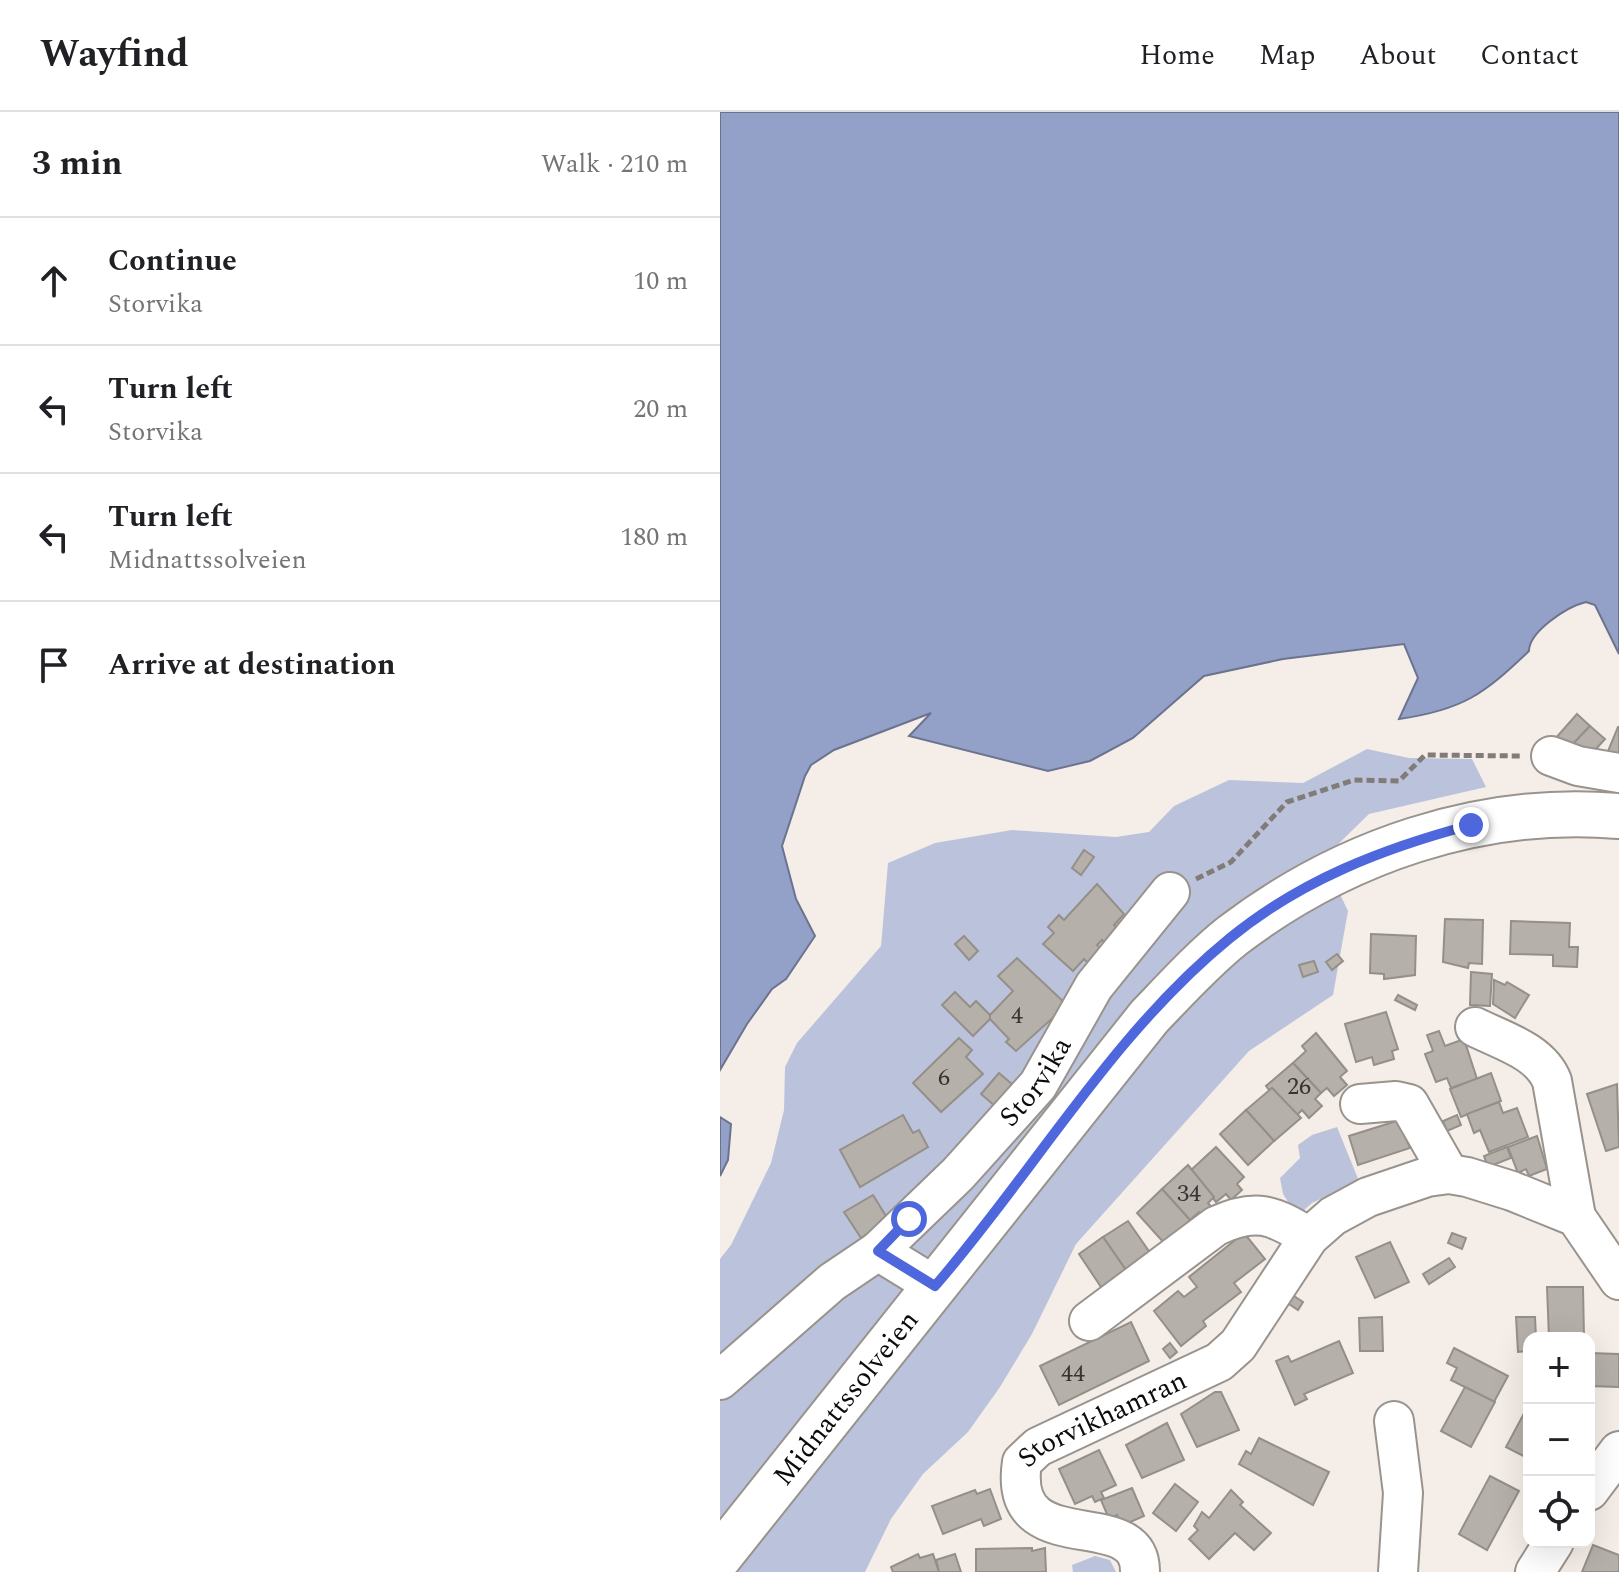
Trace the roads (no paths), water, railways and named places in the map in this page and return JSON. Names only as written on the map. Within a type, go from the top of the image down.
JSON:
[{"type":"main road","name":"Midnattssolveien","points":[[720,1556],[1149,1017],[1231,938],[1271,909],[1359,860],[1402,843],[1471,825],[1537,816],[1619,816]]},
{"type":"street","points":[[1551,756],[1578,766],[1619,773]]},
{"type":"street","name":"Storvika","points":[[720,1380],[832,1282],[878,1251],[958,1174],[1038,1085],[1094,986],[1170,892]]},
{"type":"street","points":[[1475,1027],[1535,1057],[1547,1068],[1576,1217],[1619,1280]]},
{"type":"street","points":[[1360,1104],[1396,1101],[1409,1104],[1449,1174]]},
{"type":"street","name":"Storvikhamran","points":[[1140,1572],[1140,1562],[1131,1545],[1110,1535],[1048,1524],[1030,1510],[1021,1496],[1022,1462],[1038,1447],[1219,1362],[1238,1345],[1309,1237],[1333,1216],[1397,1184],[1449,1174],[1512,1191],[1576,1217]]},
{"type":"street","points":[[1089,1321],[1216,1226],[1240,1215],[1264,1214],[1309,1237]]},
{"type":"street","points":[[878,1251],[935,1286]]},
{"type":"street","points":[[1394,1421],[1403,1493],[1398,1572]]},
{"type":"street","points":[[1595,1483],[1619,1451]]},
{"type":"street","points":[[1535,1572],[1550,1548]]}]
